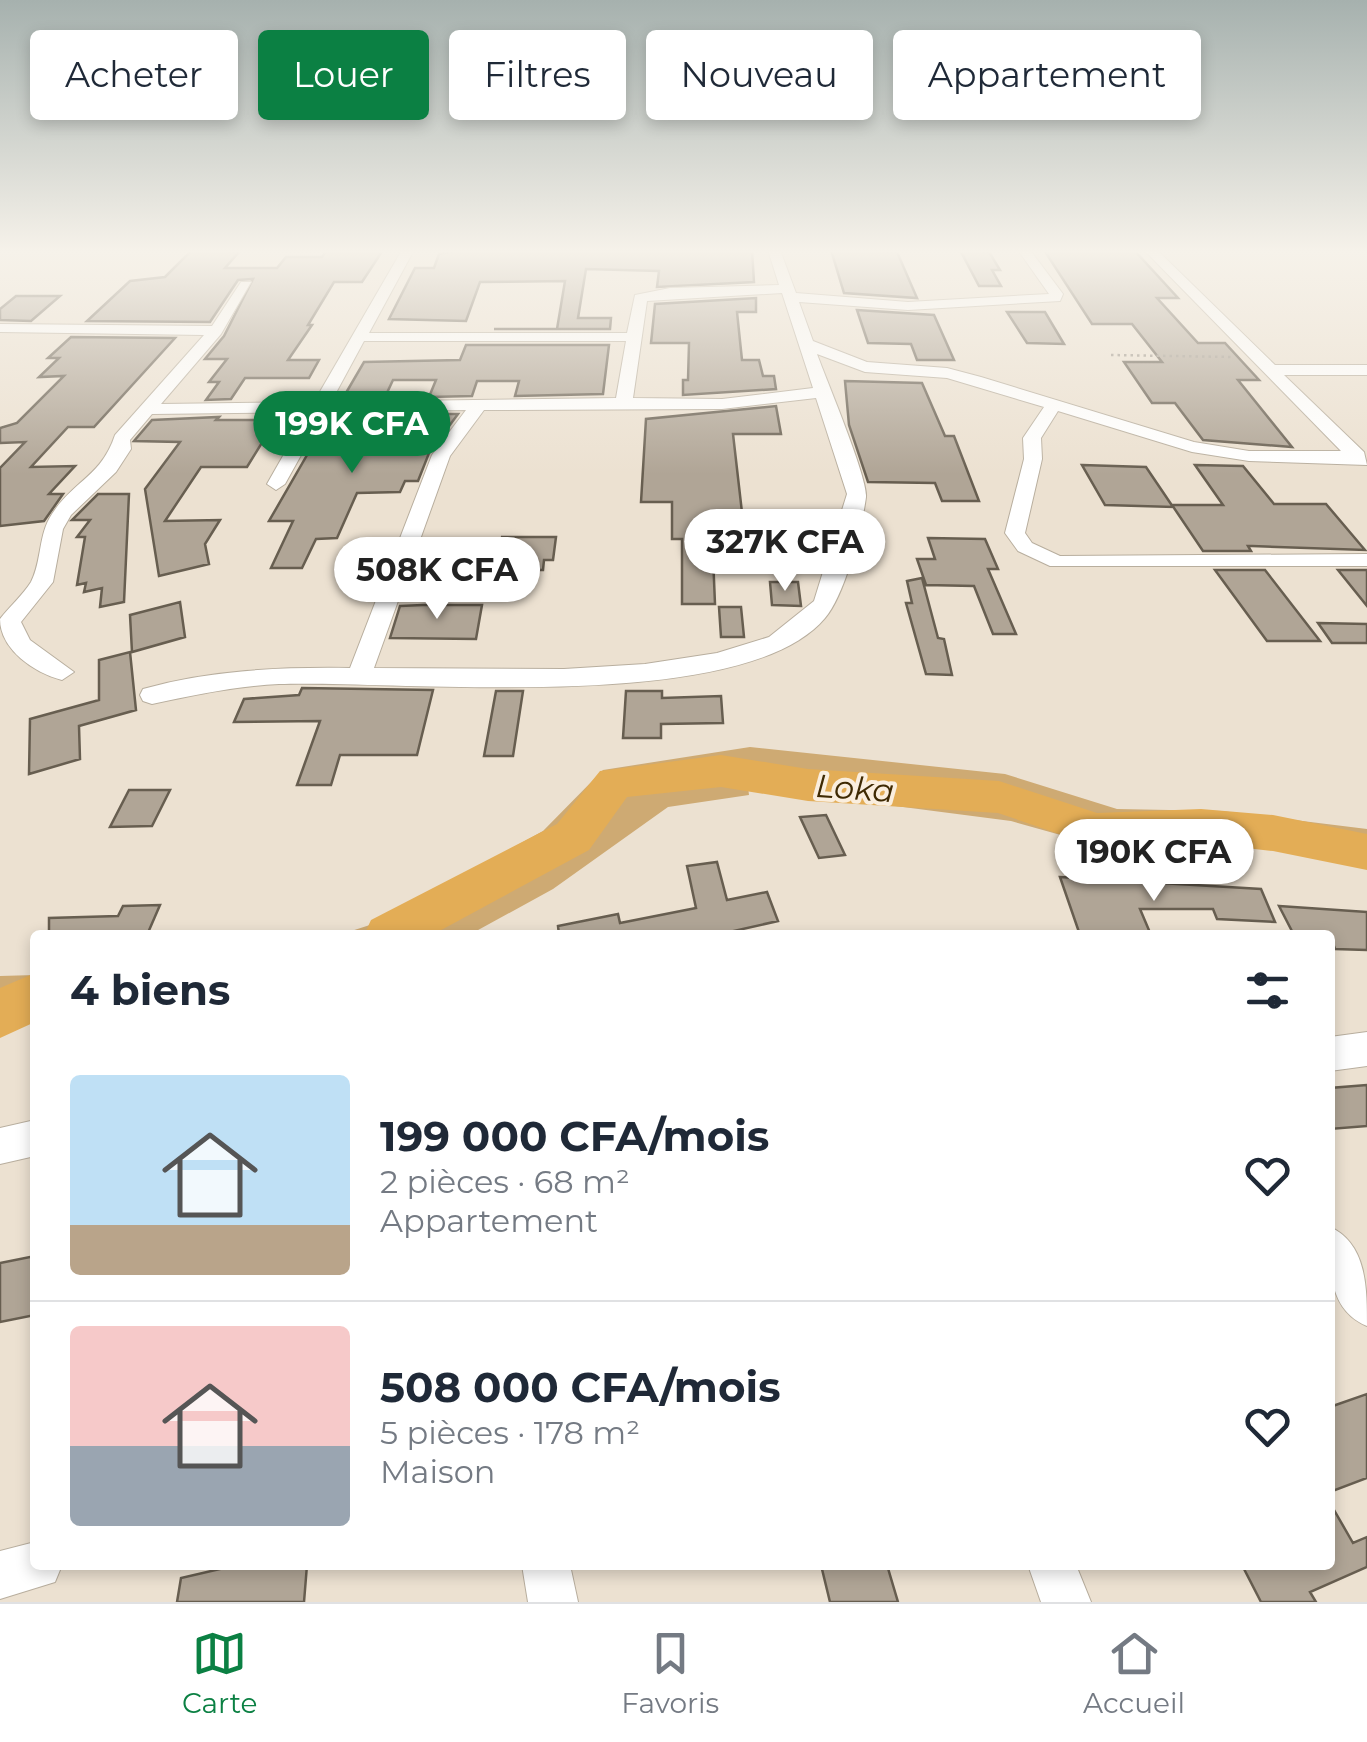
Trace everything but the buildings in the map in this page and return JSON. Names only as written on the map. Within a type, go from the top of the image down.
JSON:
[{"type":"street","points":[[62,672],[20,646],[3,625],[42,582],[53,528],[63,512],[109,468],[122,449],[121,439],[219,325]]},
{"type":"street","points":[[276,484],[366,325]]},
{"type":"street","points":[[624,403],[632,325]]},
{"type":"street","points":[[152,695],[234,680],[621,674],[730,661],[780,640],[815,618],[830,592],[839,569],[844,524],[857,494],[800,325]]},
{"type":"street","points":[[1227,325],[1362,461]]},
{"type":"street","points":[[0,328],[216,330]]},
{"type":"street","points":[[359,337],[631,337]]},
{"type":"street","points":[[806,344],[864,367],[947,373],[1137,432],[1224,453],[1362,461]]},
{"type":"street","points":[[1268,364],[1367,370]]},
{"type":"street","points":[[150,409],[742,405],[820,392]]},
{"type":"street","points":[[359,677],[441,456],[478,406]]},
{"type":"street","points":[[1053,406],[1032,438],[1033,459],[1014,533],[1037,554],[1056,562],[1367,560]]},
{"type":"street","points":[[1335,1053],[1367,1049]]},
{"type":"street","points":[[0,1146],[30,1139]]},
{"type":"street","points":[[1335,1256],[1367,1305]]},
{"type":"street","points":[[0,1575],[30,1567]]},
{"type":"street","points":[[547,1570],[553,1602]]},
{"type":"street","points":[[1054,1570],[1066,1602]]},
{"type":"path","points":[[1112,355],[1268,364]]},
{"type":"shaded area","points":[[750,747],[1005,774],[1117,809],[1222,811],[1367,829],[1367,866],[1264,844],[1107,848],[1011,821],[748,787],[749,795],[668,807],[553,889],[478,930],[354,930],[376,923],[543,831],[603,770]]},
{"type":"shaded area","points":[[30,975],[30,1021],[0,1023],[0,976]]},
{"type":"waterway","name":"Loka","points":[[397,930],[573,837],[615,782],[721,771],[808,785],[999,797],[1097,830],[1201,826],[1273,833],[1367,852]]},
{"type":"waterway","name":"Loka","points":[[0,1014],[30,999]]}]
